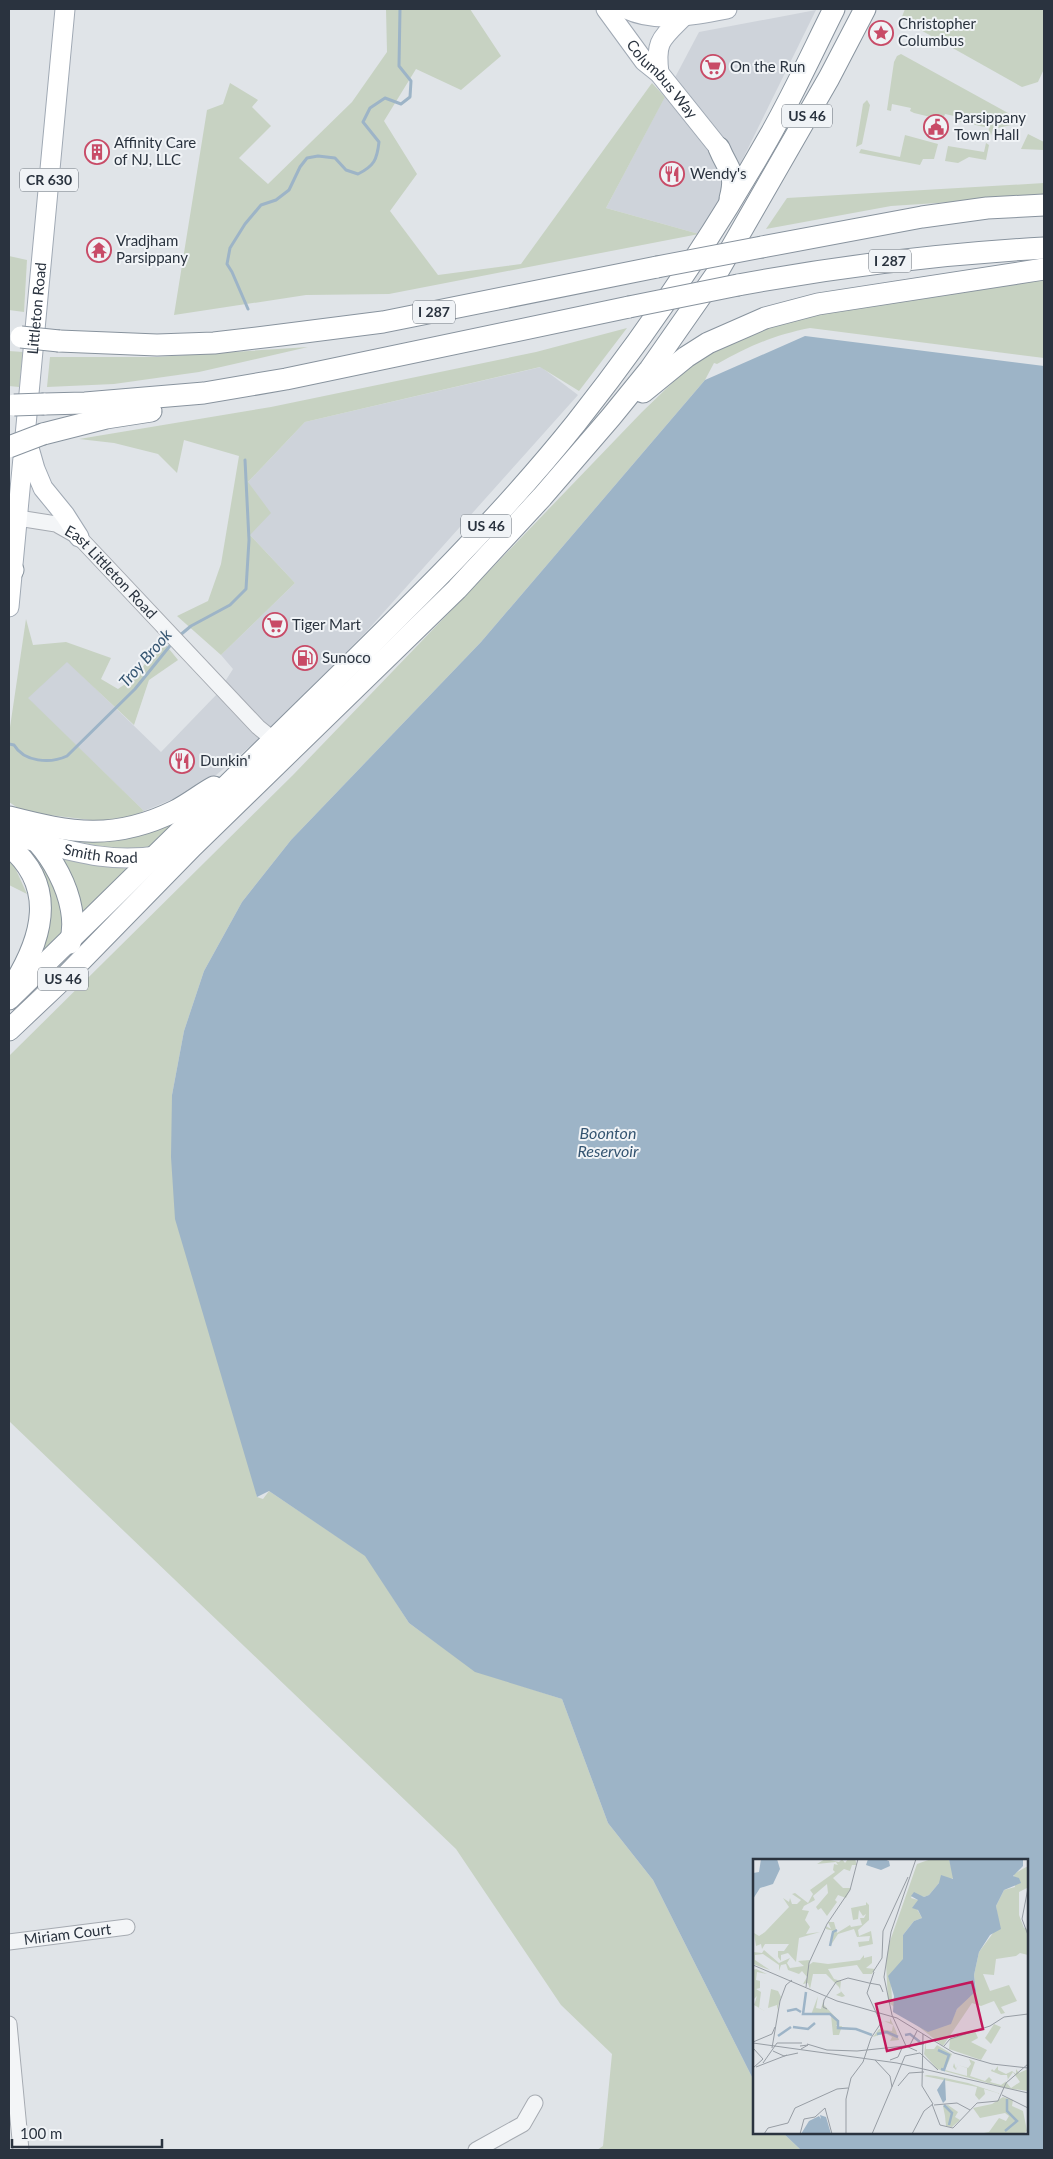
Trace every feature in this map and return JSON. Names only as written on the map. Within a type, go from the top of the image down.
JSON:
[{"type":"highway","name":"US 46","points":[[9,998],[240,774],[438,578],[535,473],[650,324],[728,206],[770,135],[834,9]]},
{"type":"highway","name":"US 46","points":[[9,1030],[64,978],[193,846],[457,589],[580,453],[650,369],[716,273],[866,9]]},
{"type":"highway","points":[[719,148],[728,153],[741,154],[755,149],[770,135]]},
{"type":"highway","points":[[719,148],[732,171],[734,179],[728,206]]},
{"type":"highway","points":[[762,247],[922,217],[987,208],[1044,205]]},
{"type":"highway","name":"I 287","points":[[15,336],[59,341],[157,345],[214,343],[383,322],[762,247],[886,228],[969,220],[1044,216]]},
{"type":"highway","name":"I 287","points":[[12,405],[85,403],[204,393],[286,379],[738,285],[826,270],[918,258],[1044,248]]},
{"type":"highway","points":[[580,453],[637,397],[686,357],[708,343],[749,325],[791,310],[818,304],[1044,269]]},
{"type":"highway","points":[[9,448],[35,434],[106,418],[181,408],[204,393]]},
{"type":"highway","points":[[9,818],[71,831],[88,832],[121,829],[172,812],[240,774]]},
{"type":"highway","points":[[9,818],[36,841],[51,862],[67,892],[73,920],[71,938],[64,956],[53,971],[9,1015]]},
{"type":"highway","points":[[9,846],[30,871],[35,882],[41,914],[35,946],[9,992]]},
{"type":"main road","name":"Littleton Road","points":[[9,607],[18,518],[35,434],[65,9]]},
{"type":"main road","name":"Columbus Way","points":[[606,9],[644,61],[659,73],[719,148]]},
{"type":"main road","points":[[626,9],[636,14],[682,17],[727,9]]},
{"type":"main road","points":[[659,73],[658,48],[664,36],[682,17]]},
{"type":"main road","points":[[35,434],[35,469],[43,488],[65,514],[79,537]]},
{"type":"main road","name":"Smith Road","points":[[9,835],[103,858],[125,859],[156,856],[193,846]]},
{"type":"street","name":"East Littleton Road","points":[[18,518],[56,524],[79,537],[258,727],[274,740]]},
{"type":"street","name":"Miriam Court","points":[[9,1942],[127,1928]]},
{"type":"street","points":[[9,2024],[21,2150]]},
{"type":"street","points":[[476,2150],[523,2124],[535,2104]]},
{"type":"shaded area","points":[[816,10],[722,201],[699,234],[606,208],[699,32]]},
{"type":"shaded area","points":[[541,367],[578,395],[366,632],[274,726],[202,787],[144,811],[27,698],[67,661],[161,752],[217,694],[233,669],[221,655],[295,583],[250,535],[248,482],[305,422]]},
{"type":"green space","points":[[386,9],[470,9],[501,56],[461,90],[416,69],[384,121],[417,174],[390,211],[438,275],[521,264],[652,83],[665,97],[606,208],[699,234],[389,294],[306,295],[174,315],[207,110],[223,104],[230,83],[258,100],[252,107],[271,126],[239,158],[268,184],[352,102],[387,52]]},
{"type":"green space","points":[[905,9],[1044,9],[1044,69],[1038,82],[1022,87],[901,19]]},
{"type":"green space","points":[[901,54],[1019,119],[1020,123],[993,129],[990,139],[987,140],[989,128],[953,120],[954,116],[945,114],[943,120],[914,113],[910,111],[911,108],[892,104],[891,111],[887,110],[894,62],[897,56]]},
{"type":"green space","points":[[867,100],[870,105],[862,144],[856,147],[863,104]]},
{"type":"green space","points":[[1028,134],[1044,142],[1044,150],[1021,149]]},
{"type":"green space","points":[[905,135],[938,144],[934,159],[923,159],[920,165],[859,153],[861,149],[900,157]]},
{"type":"green space","points":[[986,143],[989,145],[986,160],[969,157],[958,163],[945,161],[948,146],[984,152]]},
{"type":"green space","points":[[1044,183],[1044,196],[891,206],[766,229],[787,198]]},
{"type":"green space","points":[[9,256],[27,260],[24,312],[9,310]]},
{"type":"green space","points":[[1044,276],[1044,358],[810,328],[773,338],[717,364],[714,363],[705,380],[481,642],[291,840],[242,902],[204,971],[184,1031],[172,1095],[257,1497],[263,1499],[269,1491],[366,1556],[409,1623],[475,1671],[562,1699],[608,1823],[653,1880],[753,2079],[753,2134],[784,2134],[801,2150],[597,2150],[603,2146],[612,2054],[561,2005],[456,1849],[9,1421],[9,1056],[293,775],[642,412],[696,360],[780,318]]},
{"type":"green space","points":[[627,328],[579,391],[540,367],[305,422],[248,482],[271,513],[250,535],[295,583],[221,655],[177,616],[208,601],[221,564],[239,456],[184,440],[177,473],[158,454],[114,443],[79,439],[271,407],[536,352]]},
{"type":"green space","points":[[308,347],[199,372],[114,384],[47,387],[50,357],[157,357]]},
{"type":"green space","points":[[9,351],[23,352],[19,387],[9,386]]},
{"type":"green space","points":[[26,619],[33,645],[66,642],[111,658],[101,679],[118,689],[137,676],[161,639],[178,660],[149,680],[134,725],[67,662],[28,698],[144,811],[133,816],[99,821],[24,812],[9,802],[9,734]]},
{"type":"green space","points":[[178,820],[150,848],[113,849],[60,838]]},
{"type":"green space","points":[[27,850],[36,853],[60,893],[63,933],[44,952],[41,951]]},
{"type":"green space","points":[[59,858],[128,869],[84,912],[80,912]]},
{"type":"green space","points":[[9,859],[12,861],[27,894],[9,885]]},
{"type":"water","name":"Boonton Reservoir","points":[[805,336],[1044,366],[1044,2150],[801,2150],[784,2134],[1028,2134],[1028,1859],[753,1859],[753,2079],[653,1880],[608,1823],[562,1699],[475,1672],[409,1623],[365,1556],[269,1491],[257,1497],[175,1219],[171,1157],[172,1095],[184,1031],[204,971],[242,902],[291,840],[481,642],[705,380]]},
{"type":"waterway","name":"Troy Brook","points":[[248,309],[227,264],[230,248],[245,224],[261,205],[276,200],[289,190],[300,167],[307,158],[318,156],[335,158],[346,170],[358,174],[368,168],[376,158],[379,142],[363,122],[370,108],[385,98],[401,104],[410,97],[411,81],[399,66],[400,9]]},
{"type":"waterway","name":"Troy Brook","points":[[179,636],[191,626],[230,605],[246,589],[249,540],[245,460]]},
{"type":"waterway","name":"Troy Brook","points":[[9,744],[14,745],[24,755],[38,760],[53,760],[67,756],[135,689],[173,642]]},
{"type":"place","name":"Christopher Columbus","points":[[881,33]]},
{"type":"place","name":"On the Run","points":[[713,67]]},
{"type":"place","name":"Parsippany Town Hall","points":[[936,127]]},
{"type":"place","name":"Affinity Care of NJ, LLC","points":[[97,152]]},
{"type":"place","name":"Wendy's","points":[[672,174]]},
{"type":"place","name":"Vradjham Parsippany","points":[[99,250]]},
{"type":"place","name":"Tiger Mart","points":[[275,625]]},
{"type":"place","name":"Sunoco","points":[[305,658]]},
{"type":"place","name":"Dunkin'","points":[[182,761]]}]
